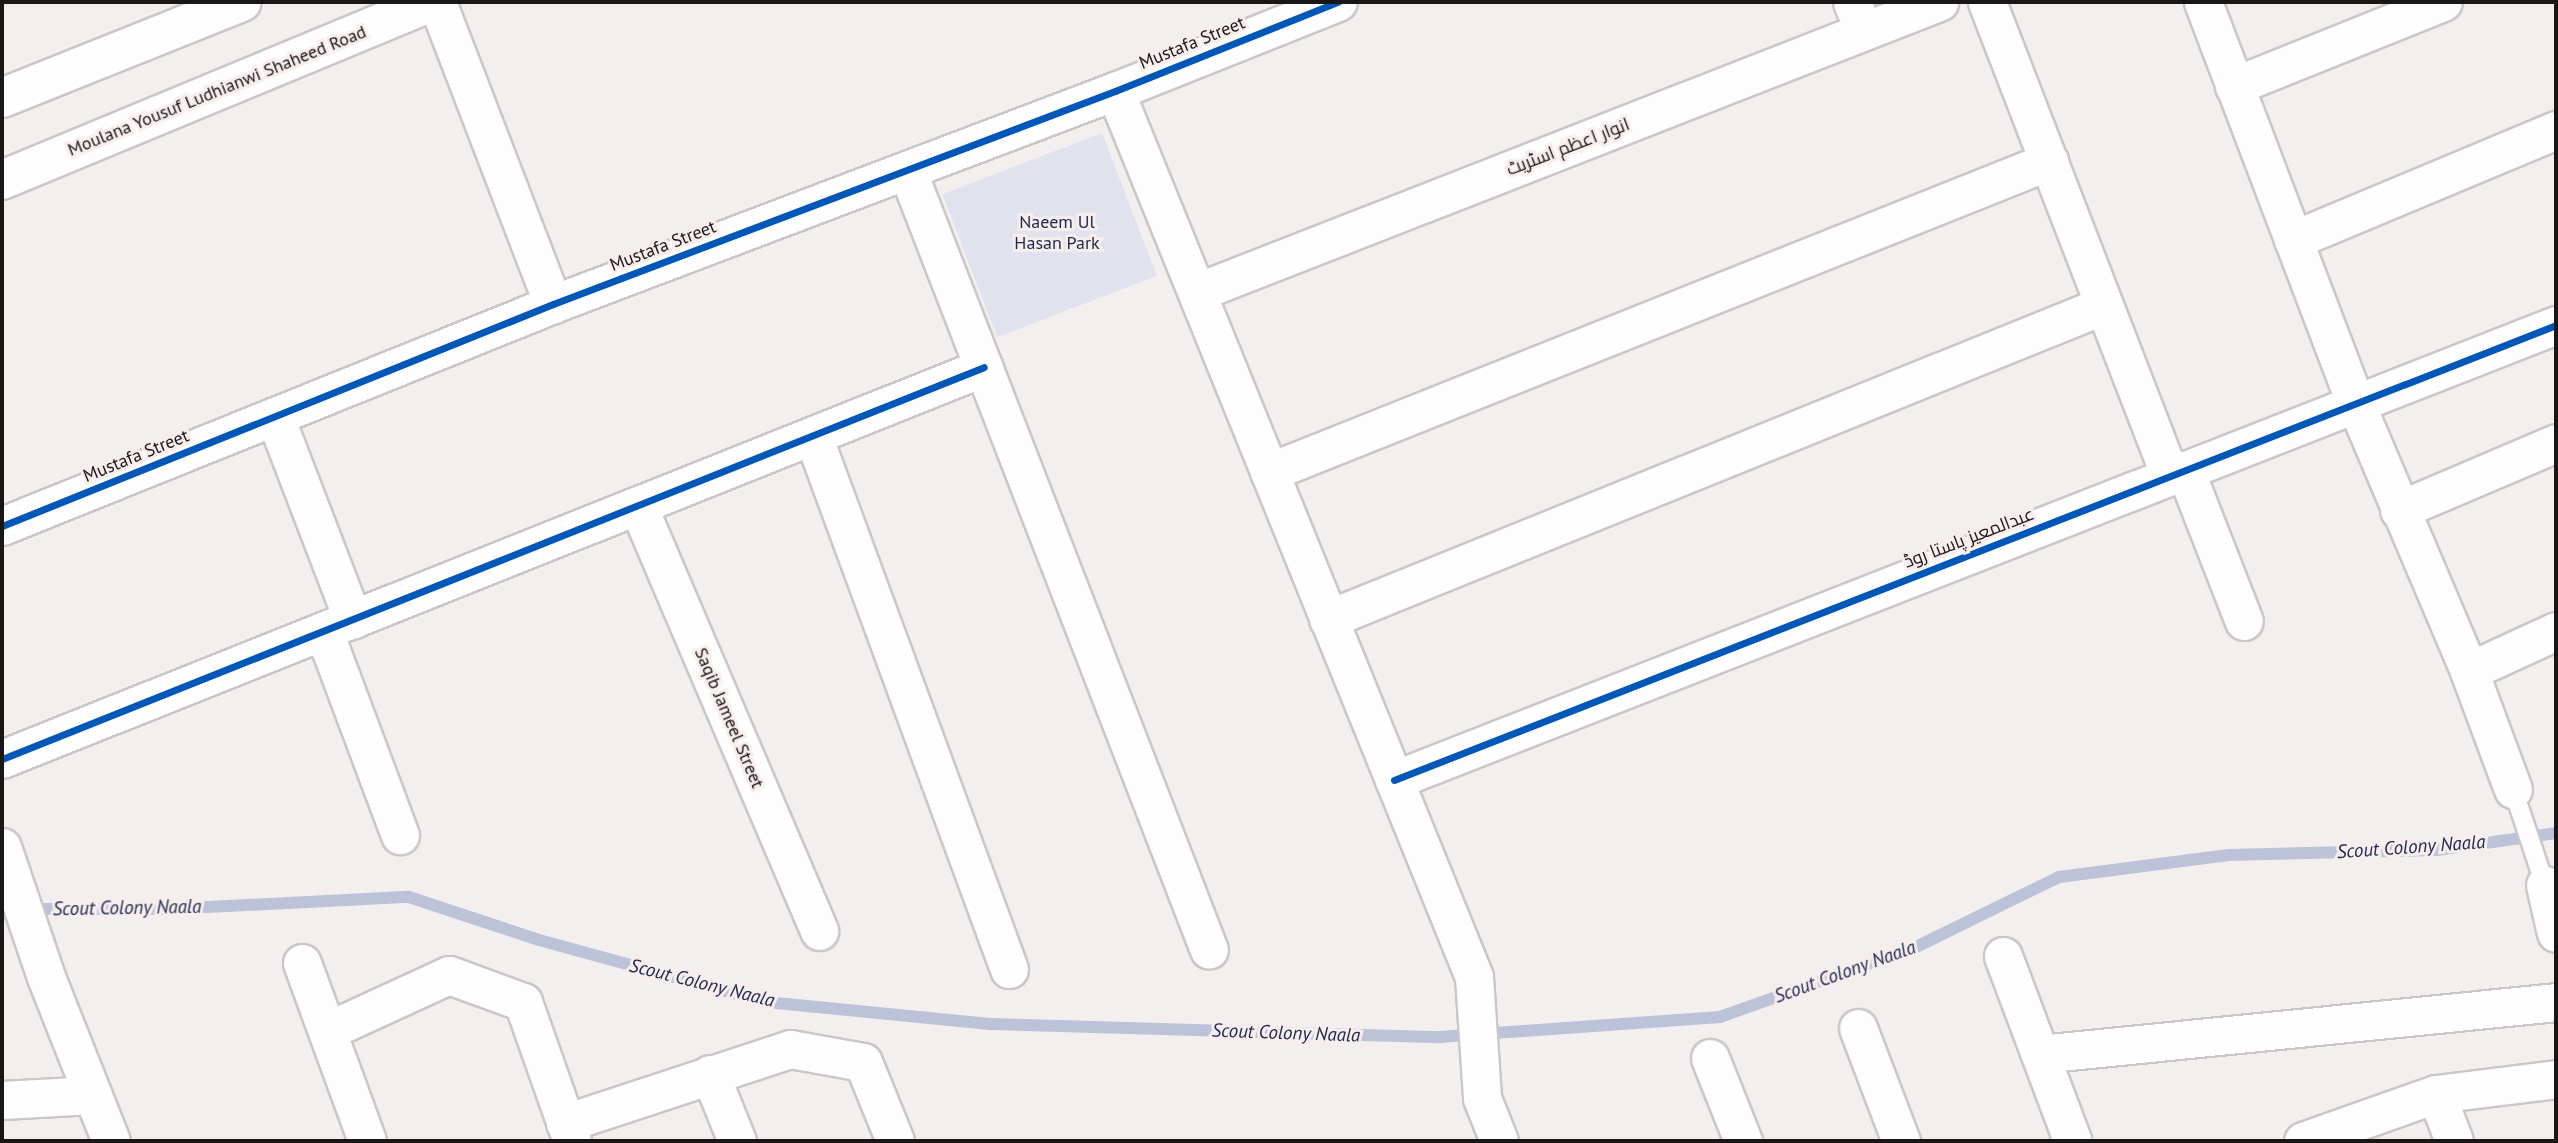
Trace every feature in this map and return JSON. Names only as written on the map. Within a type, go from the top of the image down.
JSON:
[{"type":"street","points":[[2,98],[200,10],[242,2]]},
{"type":"street","points":[[434,2],[553,304]]},
{"type":"street","name":"Moulana Yousuf Ludhianwi Shaheed Road","points":[[2,180],[434,2]]},
{"type":"street","name":"Mustafa Street","points":[[2,526],[553,304],[1115,91],[1338,2]]},
{"type":"street","name":"انوار اعظم اسٹریٹ","points":[[1196,292],[1858,17],[1938,2]]},
{"type":"street","points":[[1987,2],[2104,305],[2244,621]]},
{"type":"street","points":[[2203,2],[2355,402],[2469,671],[2513,789]]},
{"type":"street","points":[[2235,86],[2443,2]]},
{"type":"street","points":[[1115,91],[1474,977],[1482,1098],[1499,1141]]},
{"type":"street","points":[[2293,240],[2556,130]]},
{"type":"street","points":[[1269,471],[2049,162]]},
{"type":"street","points":[[907,170],[1209,950]]},
{"type":"street","points":[[1328,619],[2104,305]]},
{"type":"street","name":"عبدالمعیز پاستا روڈ","points":[[1394,780],[2556,325]]},
{"type":"street","points":[[2,759],[984,367]]},
{"type":"street","points":[[275,418],[400,835]]},
{"type":"street","points":[[813,436],[1009,969]]},
{"type":"street","points":[[2399,510],[2556,443]]},
{"type":"street","name":"Saqib Jameel Street","points":[[638,506],[819,931]]},
{"type":"street","points":[[2469,671],[2556,631]]},
{"type":"street","points":[[2,848],[46,977],[111,1141]]},
{"type":"street","points":[[2545,885],[2556,933]]},
{"type":"street","points":[[2003,957],[2072,1140],[2069,1141]]},
{"type":"street","points":[[302,963],[367,1141]]},
{"type":"street","points":[[327,1031],[449,975],[523,1002],[568,1132],[710,1074],[790,1049],[863,1062],[895,1141]]},
{"type":"street","points":[[2040,1054],[2556,1002]]},
{"type":"street","points":[[1858,1028],[1901,1141]]},
{"type":"street","points":[[1710,1058],[1744,1141]]},
{"type":"street","points":[[710,1074],[737,1141]]},
{"type":"street","points":[[2303,1141],[2436,1094],[2556,1079]]},
{"type":"street","points":[[2436,1094],[2454,1141]]},
{"type":"street","points":[[2,1100],[93,1095]]},
{"type":"lane","points":[[2513,789],[2545,885]]},
{"type":"green space","name":"Naeem Ul Hasan Park","points":[[1102,133],[1157,276],[997,337],[942,194]]},
{"type":"waterway","name":"Scout Colony Naala","points":[[2,909],[168,909],[409,897],[539,940],[766,1002],[990,1024],[1440,1037],[1720,1017],[1916,947],[2059,877],[2229,855],[2437,850],[2556,833]]},
{"type":"cycle path","points":[[2,526],[553,304],[1115,91],[1338,2]]},
{"type":"cycle path","points":[[1394,780],[2556,325]]},
{"type":"cycle path","points":[[2,759],[984,367]]}]
